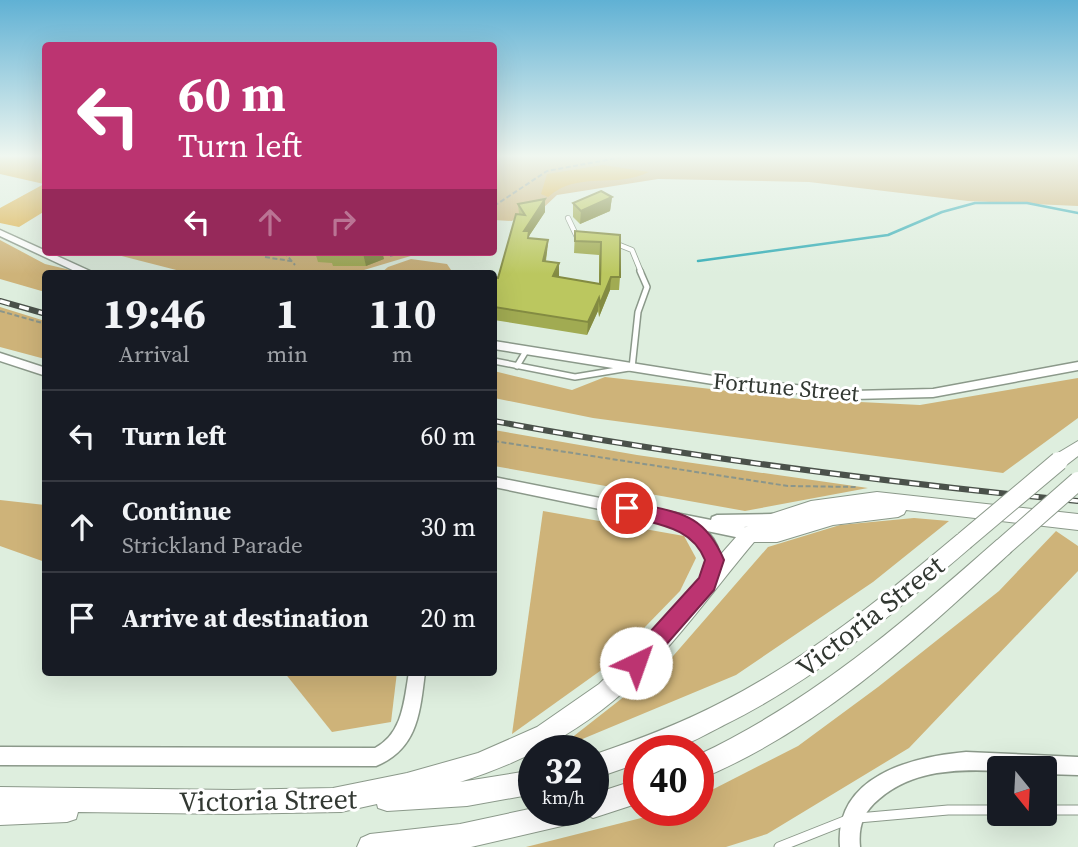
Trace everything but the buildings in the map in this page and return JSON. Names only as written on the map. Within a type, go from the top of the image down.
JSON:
[{"type":"main road","name":"Victoria Street","points":[[677,735],[723,716],[803,670],[842,643],[1078,447]]},
{"type":"main road","name":"Victoria Street","points":[[714,760],[768,733],[834,690],[917,624],[1078,481]]},
{"type":"main road","points":[[333,800],[400,789],[450,775],[501,757],[545,735],[584,709],[626,674],[750,534],[785,518],[844,502],[866,499],[903,500],[1078,522]]},
{"type":"main road","points":[[750,534],[782,533],[833,517],[876,510],[965,509]]},
{"type":"main road","name":"Victoria Street","points":[[0,799],[233,802],[333,800],[467,794],[518,785]]},
{"type":"main road","points":[[0,813],[233,802]]},
{"type":"main road","points":[[370,847],[484,832],[518,824]]},
{"type":"street","points":[[0,233],[42,252]]},
{"type":"street","points":[[50,256],[80,270]]},
{"type":"street","name":"Fortune Street","points":[[497,346],[631,368],[813,392],[899,395],[967,388],[1078,366]]},
{"type":"street","points":[[0,357],[42,371]]},
{"type":"street","points":[[497,483],[750,534]]},
{"type":"street","points":[[654,514],[727,522],[785,518]]},
{"type":"street","points":[[671,518],[692,527],[710,545],[715,564],[707,583]]},
{"type":"street","points":[[0,756],[376,757],[397,744],[408,724],[416,676]]},
{"type":"street","points":[[849,847],[853,819],[871,791],[895,775],[918,766],[957,762],[1078,766]]},
{"type":"lane","points":[[568,218],[578,239],[584,241]]},
{"type":"lane","points":[[497,362],[566,379],[601,376],[631,368],[639,306],[647,287],[632,250],[625,245],[607,242]]},
{"type":"lane","points":[[517,366],[526,351]]},
{"type":"lane","points":[[779,847],[813,831],[853,819],[914,812],[987,810]]},
{"type":"lane","points":[[1057,810],[1078,810]]},
{"type":"path","points":[[287,256],[295,265]]},
{"type":"path","points":[[265,257],[291,261]]},
{"type":"path","points":[[0,311],[42,323]]},
{"type":"path","points":[[497,441],[788,486],[858,488]]},
{"type":"shaded area","points":[[23,196],[42,196],[42,213],[19,227],[0,223],[0,208]]},
{"type":"shaded area","points":[[497,196],[556,196],[542,209],[520,214],[512,221],[497,220]]},
{"type":"shaded area","points":[[922,196],[1078,196],[1078,206],[968,201]]},
{"type":"shaded area","points":[[0,240],[45,264],[70,270],[42,270],[42,291],[0,279]]},
{"type":"shaded area","points":[[122,256],[411,256],[364,270],[176,270]]},
{"type":"shaded area","points":[[411,259],[447,264],[451,270],[384,270]]},
{"type":"shaded area","points":[[0,307],[42,320],[42,358],[0,347]]},
{"type":"shaded area","points":[[497,372],[572,390],[605,377],[800,399],[920,405],[1078,378],[1078,418],[1003,473],[593,418],[497,399]]},
{"type":"shaded area","points":[[497,431],[637,455],[868,488],[745,511],[497,467]]},
{"type":"shaded area","points":[[0,500],[42,505],[42,561],[0,546]]},
{"type":"shaded area","points":[[543,511],[684,536],[696,558],[680,591],[607,666],[512,734]]},
{"type":"shaded area","points":[[914,518],[949,521],[873,582],[736,675],[592,735],[575,735],[667,663],[768,547],[840,525]]},
{"type":"shaded area","points":[[1056,531],[1078,546],[1078,571],[909,748],[767,834],[726,847],[526,847],[623,823],[623,826],[714,826],[714,789],[798,746],[878,687],[999,591]]},
{"type":"shaded area","points":[[287,676],[397,676],[391,722],[332,732]]},
{"type":"waterway","points":[[698,261],[888,235],[942,212],[975,203],[1027,203],[1078,213]]},
{"type":"railway","points":[[0,301],[42,313]]},
{"type":"railway","points":[[497,422],[785,467],[1078,501]]},
{"type":"route","points":[[627,508],[688,524],[707,541],[715,560],[713,574],[707,583],[636,663]]}]
